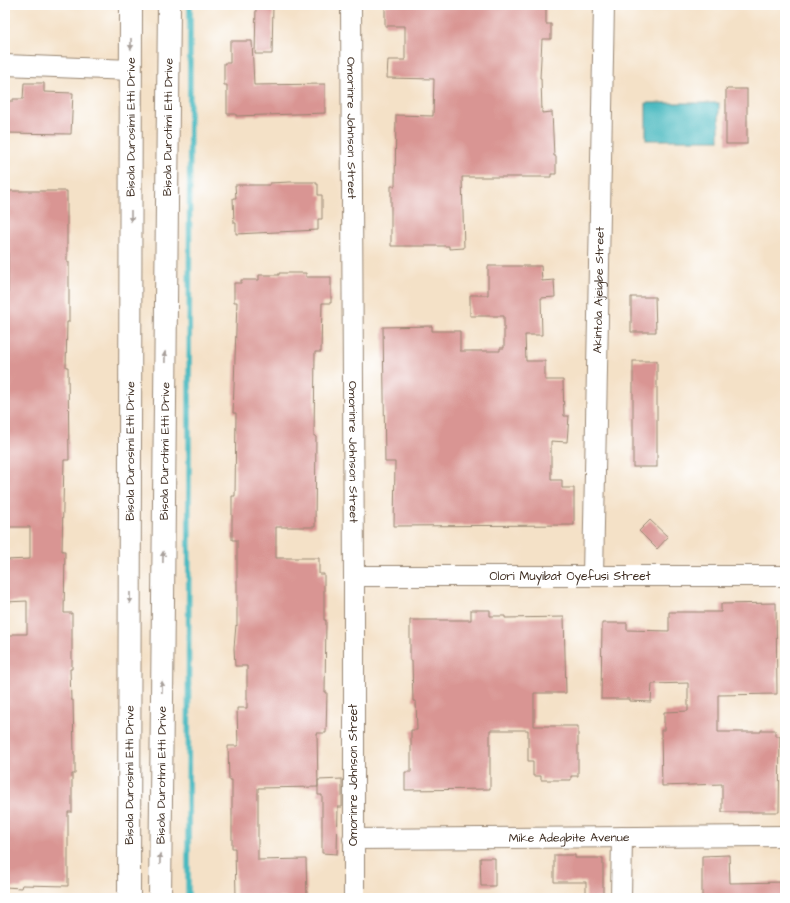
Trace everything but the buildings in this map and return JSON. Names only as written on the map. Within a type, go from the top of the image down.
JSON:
[{"type":"main road","name":"Bisola Durosimi Etti Drive","points":[[129,898],[131,5]]},
{"type":"main road","name":"Bisola Durotimi Etti Drive","points":[[160,898],[169,5]]},
{"type":"street","name":"Omorinre Johnson Street","points":[[351,5],[354,898]]},
{"type":"street","name":"Akintola Ajeigbe Street","points":[[593,576],[604,5]]},
{"type":"street","points":[[5,65],[131,70]]},
{"type":"street","name":"Olori Muyibat Oyefusi Street","points":[[354,576],[785,576]]},
{"type":"street","name":"Mike Adegbite Avenue","points":[[353,839],[785,836]]},
{"type":"street","points":[[621,898],[622,837]]},
{"type":"water","points":[[646,103],[719,103],[719,140],[646,140]]},
{"type":"waterway","points":[[188,898],[190,5]]}]
